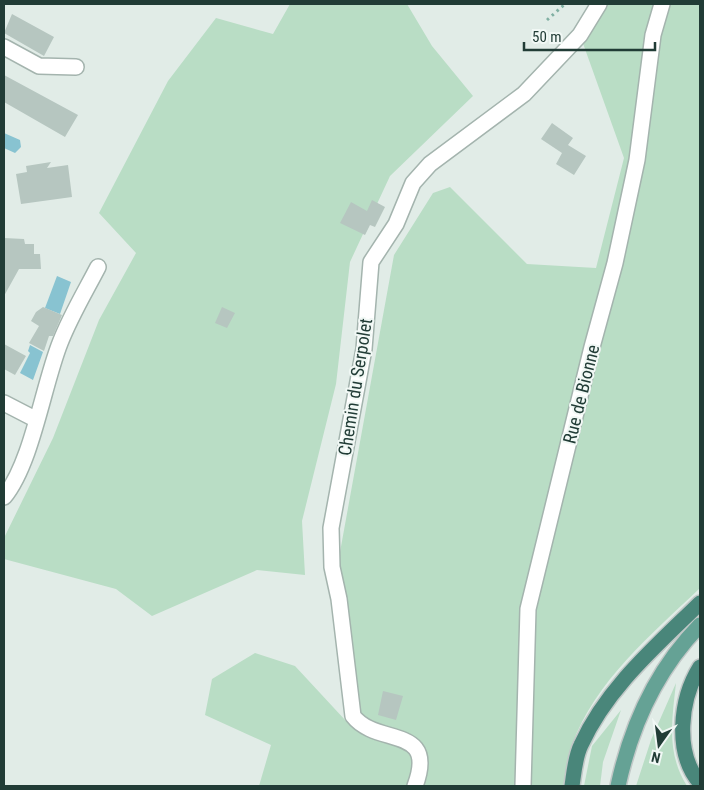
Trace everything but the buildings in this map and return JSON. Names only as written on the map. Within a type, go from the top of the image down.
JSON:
[{"type":"highway","points":[[572,786],[580,747],[603,705],[636,666],[700,603]]},
{"type":"highway","points":[[700,667],[691,682],[684,716],[684,750],[692,774],[700,783]]},
{"type":"main road","points":[[618,786],[626,748],[653,688],[683,642],[700,625]]},
{"type":"street","name":"Chemin du Serpolet","points":[[415,786],[421,770],[420,754],[411,743],[360,725],[352,716],[339,599],[332,567],[331,528],[364,349],[371,262],[396,224],[413,183],[430,164],[524,94],[580,35],[599,4]]},
{"type":"street","name":"Rue de Bionne","points":[[523,786],[528,609],[592,348],[616,263],[637,160],[653,35],[662,4]]},
{"type":"street","points":[[4,47],[39,66],[76,67]]},
{"type":"street","points":[[4,497],[12,487],[60,342],[98,268]]},
{"type":"street","points":[[4,403],[36,419]]},
{"type":"path","points":[[547,20],[565,4]]},
{"type":"green space","points":[[290,4],[407,4],[432,46],[473,96],[390,176],[350,262],[336,384],[302,521],[305,575],[257,570],[152,616],[116,589],[4,559],[4,538],[53,438],[99,320],[136,253],[99,213],[168,81],[216,18],[273,34]]},
{"type":"green space","points":[[603,4],[700,4],[700,588],[644,641],[610,679],[595,700],[582,722],[572,745],[563,786],[259,786],[271,745],[205,715],[212,679],[255,653],[295,666],[346,721],[334,585],[394,255],[433,193],[450,187],[527,264],[596,268],[624,158],[580,35]]},
{"type":"green space","points":[[676,683],[672,723],[673,749],[680,774],[687,786],[636,786],[651,740]]},
{"type":"green space","points":[[621,710],[603,762],[600,786],[584,786],[592,746]]},
{"type":"water","points":[[4,133],[20,140],[21,147],[15,153],[4,148]]},
{"type":"water","points":[[57,276],[71,282],[60,314],[45,308]]},
{"type":"water","points":[[30,345],[43,352],[33,380],[20,373],[30,353],[28,351]]}]
